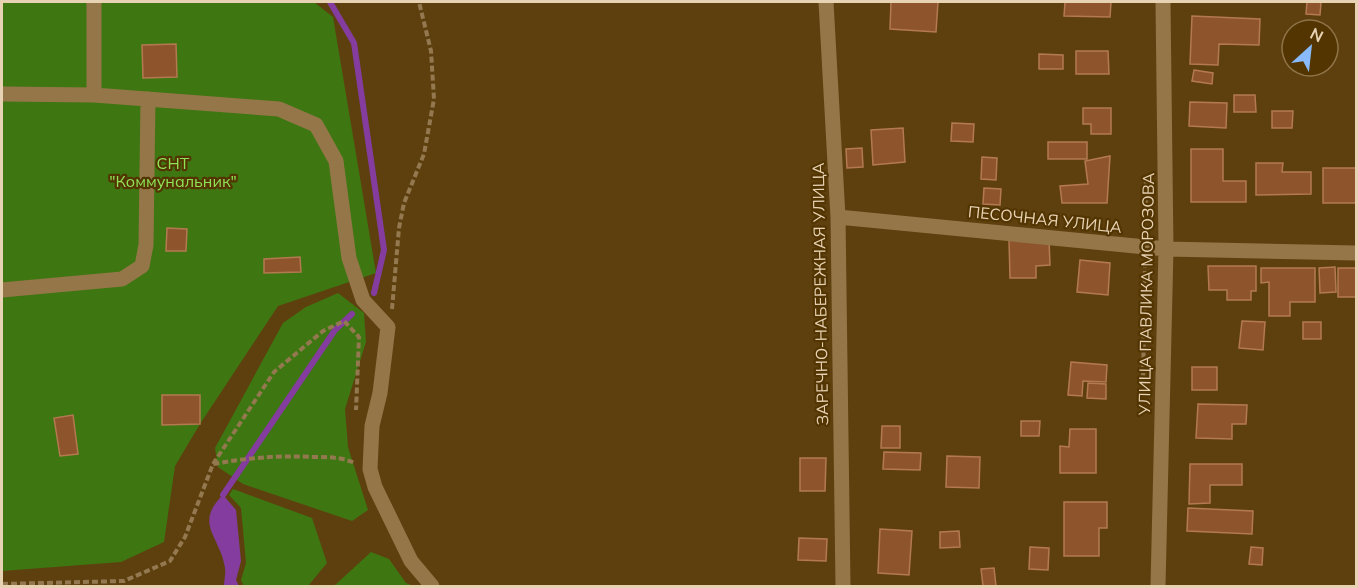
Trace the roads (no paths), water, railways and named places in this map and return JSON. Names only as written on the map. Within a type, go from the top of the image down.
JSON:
[{"type":"street","points":[[93,2],[94,95]]},
{"type":"street","name":"ЗАРЕЧНО-НАБЕРЕЖНАЯ УЛИЦА","points":[[826,2],[838,218],[843,586]]},
{"type":"street","name":"УЛИЦА ПАВЛИКА МОРОЗОВА","points":[[1158,586],[1166,249],[1163,2]]},
{"type":"street","points":[[2,94],[94,95],[279,109],[316,125],[336,161],[349,258],[363,300],[388,327],[380,393],[372,426],[370,469],[375,487],[411,561],[432,586]]},
{"type":"street","points":[[2,290],[122,279],[142,266],[146,245],[148,99]]},
{"type":"street","name":"ПЕСОЧНАЯ УЛИЦА","points":[[838,218],[1166,249],[1356,253]]},
{"type":"waterway","points":[[330,2],[354,43],[384,250],[374,293]]},
{"type":"waterway","points":[[223,495],[335,330],[352,314]]},
{"type":"park label","name":"СНТ \"Коммунальник\"","points":[[173,172]]}]
